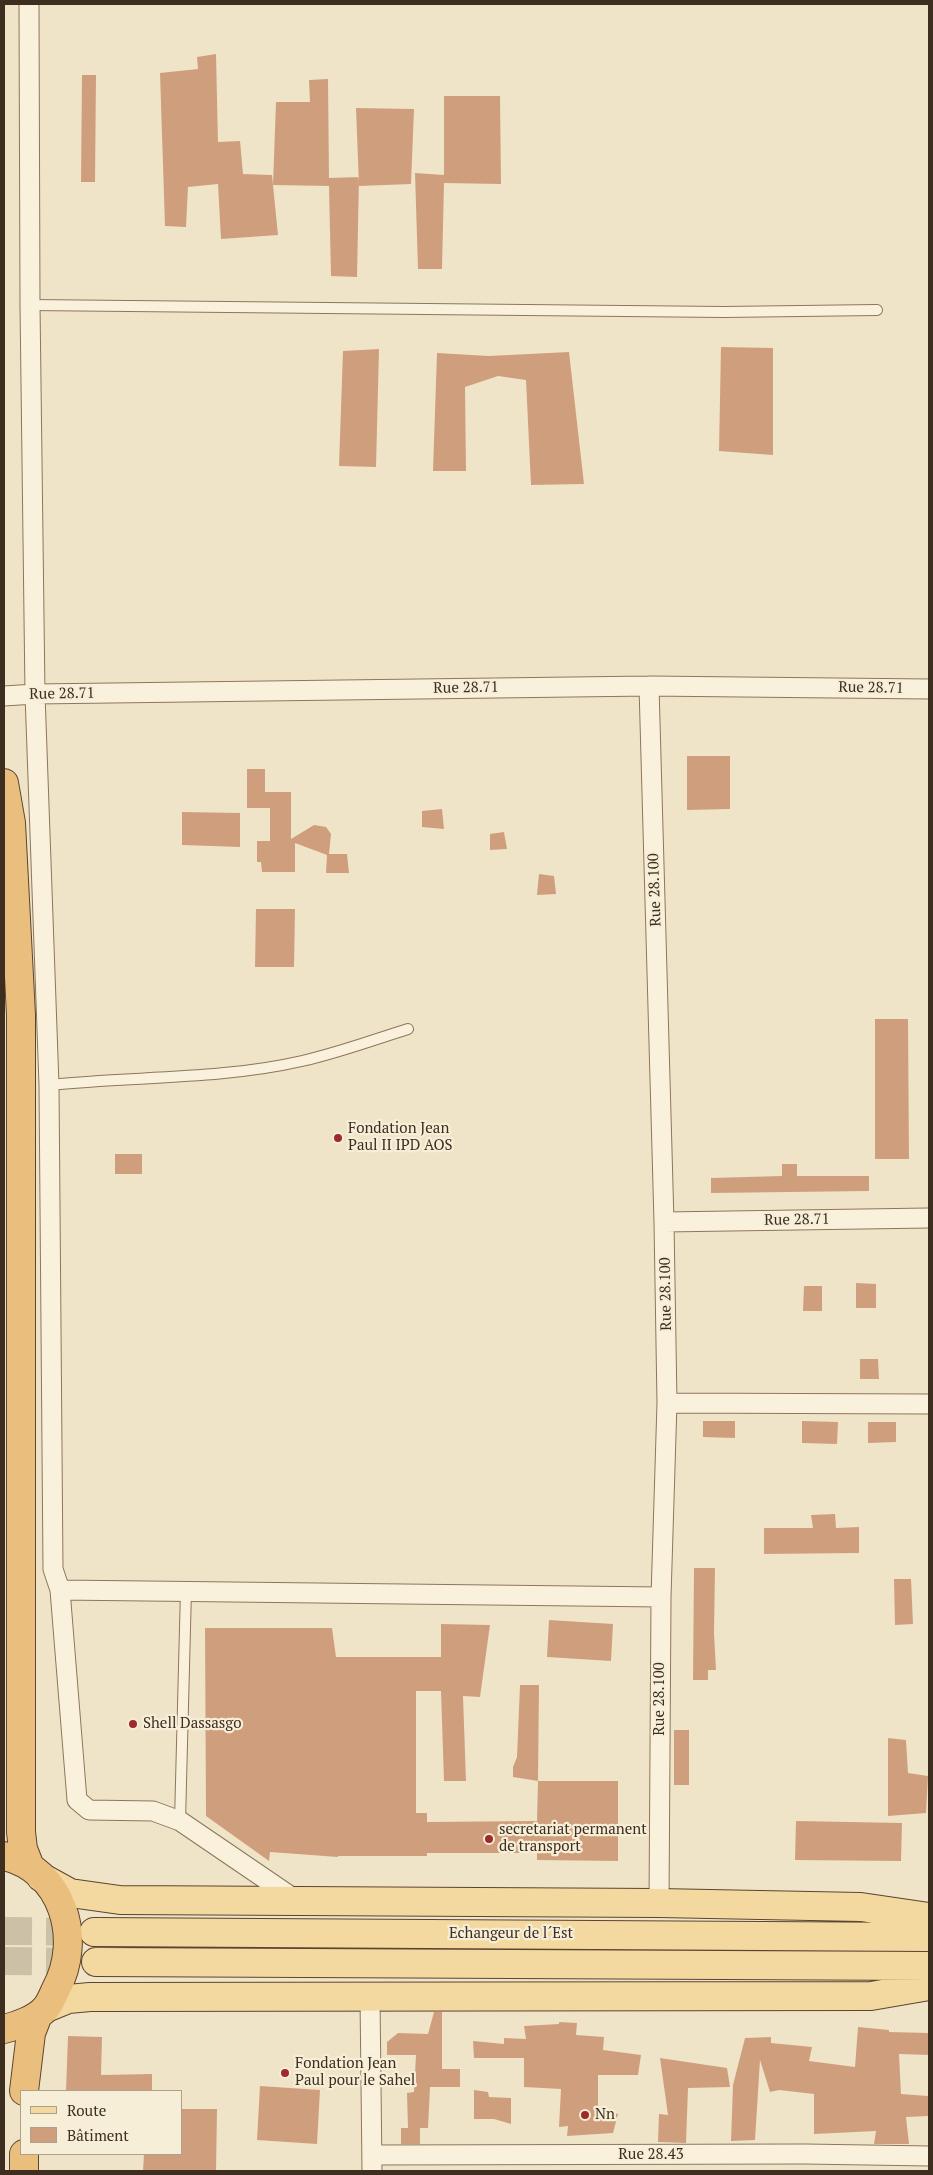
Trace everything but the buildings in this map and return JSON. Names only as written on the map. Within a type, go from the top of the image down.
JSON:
[{"type":"highway","points":[[4,783],[11,823],[21,1015],[21,1832],[23,1849],[36,1872],[52,1890],[61,1904],[67,1919],[69,1936],[66,1968],[31,2033],[24,2090]]},
{"type":"highway","points":[[4,1856],[36,1872]]},
{"type":"highway","points":[[4,2029],[42,2012]]},
{"type":"highway","points":[[24,2155],[24,2171]]},
{"type":"main road","points":[[36,1872],[70,1894],[120,1900],[659,1903],[861,1907],[929,1917]]},
{"type":"main road","name":"Echangeur de l´Est","points":[[94,1932],[929,1937]]},
{"type":"main road","name":"Echangeur de l´Est","points":[[96,1962],[929,1966]]},
{"type":"main road","points":[[42,2012],[68,2000],[90,1997],[871,1996],[929,1986]]},
{"type":"street","points":[[29,4],[30,305],[35,694],[49,1085],[54,1569],[60,1590],[77,1800],[89,1810],[153,1811],[180,1821],[300,1902]]},
{"type":"street","name":"Rue 28.71","points":[[4,696],[35,694],[649,686],[929,689]]},
{"type":"street","name":"Rue 28.100","points":[[649,686],[664,1222],[667,1403],[661,1597],[659,1903]]},
{"type":"street","name":"Rue 28.71","points":[[664,1222],[929,1218]]},
{"type":"street","points":[[667,1403],[929,1404]]},
{"type":"street","points":[[60,1590],[661,1597]]},
{"type":"street","points":[[370,1996],[372,2163]]},
{"type":"street","points":[[871,1996],[929,1996]]},
{"type":"street","name":"Rue 28.43","points":[[372,2163],[805,2163],[929,2156]]},
{"type":"lane","points":[[30,305],[723,312],[877,310]]},
{"type":"lane","points":[[49,1085],[94,1080],[199,1076],[302,1061],[408,1029]]},
{"type":"lane","points":[[180,1821],[186,1590]]},
{"type":"tunnel","points":[[4,1931],[90,1932]]},
{"type":"tunnel","points":[[4,1961],[96,1962]]},
{"type":"place","name":"Fondation Jean Paul II IPD AOS","points":[[338,1138]]},
{"type":"place","name":"Shell Dassasgo","points":[[133,1724]]},
{"type":"place","name":"secretariat permanent de transport","points":[[489,1839]]},
{"type":"place","name":"Fondation Jean Paul pour le Sahel","points":[[285,2073]]},
{"type":"place","name":"Nn","points":[[585,2115]]}]
